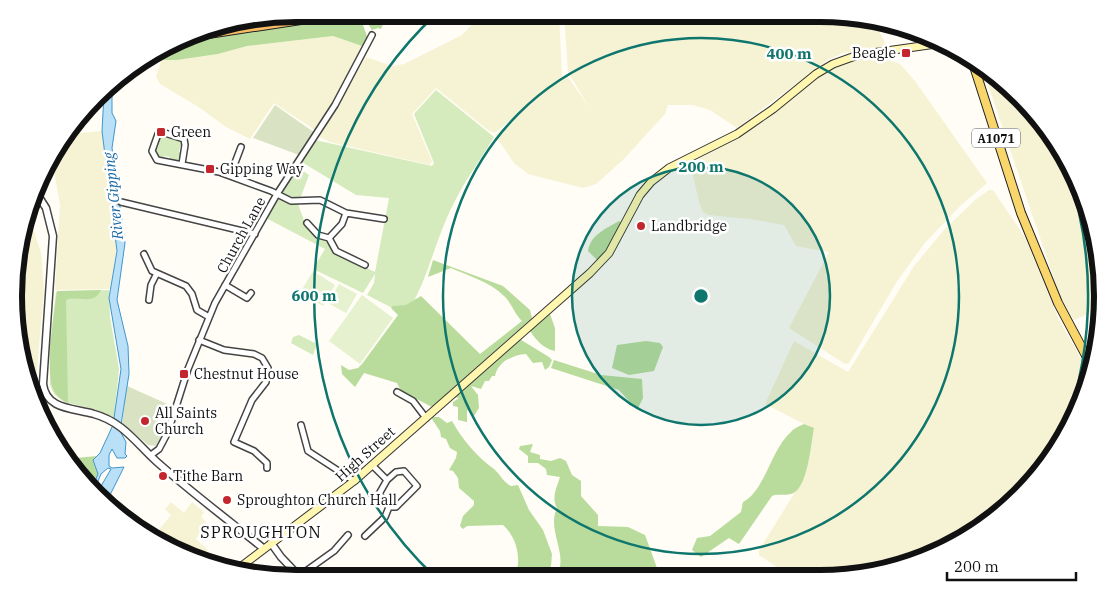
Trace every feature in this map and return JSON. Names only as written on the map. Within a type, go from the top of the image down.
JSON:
[{"type":"highway","points":[[240,29],[275,23]]},
{"type":"main road","name":"High Street","points":[[243,564],[354,481],[595,268],[612,247],[640,195],[663,172],[678,162],[737,134],[773,109],[816,74],[833,64],[858,55],[930,45]]},
{"type":"main road","name":"A1071","points":[[975,70],[1021,213],[1058,302],[1087,358]]},
{"type":"street","name":"Church Lane","points":[[151,456],[159,449],[168,432],[199,340],[225,285],[277,194],[331,111],[372,34]]},
{"type":"street","points":[[182,164],[184,139],[165,133],[158,134],[152,151],[154,157],[182,164],[211,170],[230,176],[294,202],[320,200],[346,213],[384,219]]},
{"type":"street","points":[[230,176],[242,147]]},
{"type":"street","points":[[40,201],[51,222],[53,236],[43,384],[47,396],[62,408],[86,411],[112,420],[125,429],[151,456],[263,548]]},
{"type":"street","points":[[121,202],[255,234]]},
{"type":"street","points":[[329,238],[342,224],[346,213]]},
{"type":"street","points":[[307,223],[318,235],[329,238],[336,251],[365,265]]},
{"type":"street","points":[[144,254],[148,267],[156,275],[175,280],[186,286],[192,294],[197,310],[209,316]]},
{"type":"street","points":[[149,300],[151,285],[156,275]]},
{"type":"street","points":[[225,285],[247,298],[251,293]]},
{"type":"street","points":[[199,340],[224,350],[254,354],[262,358],[268,368],[266,382],[252,400],[234,442],[256,452],[267,463],[267,468]]},
{"type":"street","points":[[397,392],[413,401],[426,418]]},
{"type":"street","points":[[301,425],[308,451],[354,481]]},
{"type":"street","points":[[372,465],[387,480]]},
{"type":"street","points":[[404,470],[417,484],[416,490],[396,507],[389,507],[379,494],[387,480],[396,472],[404,470]]},
{"type":"street","points":[[365,536],[385,516],[389,507]]},
{"type":"street","points":[[309,570],[331,554],[348,535]]},
{"type":"street","points":[[271,543],[280,557],[293,570]]},
{"type":"shaded area","points":[[473,23],[559,23],[562,76],[495,133],[489,131],[436,88],[412,114],[432,161],[430,165],[330,142],[320,137],[366,57],[392,66],[404,64],[462,35]]},
{"type":"shaded area","points":[[565,23],[839,23],[878,29],[887,47],[843,53],[828,60],[737,128],[710,110],[692,105],[668,105],[665,114],[623,160],[596,184],[583,188],[528,174],[514,163],[495,135],[566,74],[589,107],[568,72]]},
{"type":"shaded area","points":[[333,36],[363,46],[341,90],[315,130],[274,103],[250,139],[226,127],[197,106],[160,84],[156,77],[162,58],[177,60],[218,54],[247,46]]},
{"type":"shaded area","points":[[873,58],[900,64],[915,81],[987,183],[959,207],[924,244],[896,283],[849,363],[845,364],[789,328],[829,252],[796,246],[784,225],[750,219],[708,215],[703,212],[691,169],[700,158],[735,139],[821,73],[854,60]]},
{"type":"shaded area","points":[[986,78],[1001,90],[1038,130],[1058,159],[1080,208],[1092,260],[1094,311],[1074,320],[1062,302]]},
{"type":"shaded area","points":[[102,131],[116,231],[116,254],[110,289],[55,290],[60,205],[54,170],[77,133]]},
{"type":"shaded area","points":[[989,190],[993,190],[1026,239],[1058,318],[1085,366],[1074,401],[1058,433],[1027,476],[1001,502],[958,533],[926,549],[892,560],[857,567],[821,570],[781,570],[759,555],[759,550],[804,478],[814,429],[765,404],[794,341],[848,372],[914,266],[944,230],[975,200]]},
{"type":"shaded area","points":[[32,227],[41,252],[44,289],[36,381],[25,332],[22,296],[25,260]]},
{"type":"shaded area","points":[[171,502],[184,513],[192,502],[204,512],[201,517],[207,523],[196,539],[208,550],[205,554],[157,532],[171,515],[165,509]]},
{"type":"green space","points":[[297,23],[364,23],[363,25],[369,42],[365,47],[333,36],[247,46],[218,54],[177,60],[165,60],[161,58],[191,43],[211,36]]},
{"type":"green space","points":[[368,23],[384,23],[381,29],[372,30]]},
{"type":"green space","points":[[436,90],[494,137],[468,178],[447,217],[426,274],[406,315],[367,295],[374,283],[375,274],[363,293],[313,269],[325,249],[266,218],[277,198],[298,204],[305,223],[327,240],[334,252],[375,272],[389,198],[356,195],[300,161],[315,140],[432,166],[434,163],[414,114]]},
{"type":"green space","points":[[275,105],[315,133],[299,155],[253,138]]},
{"type":"green space","points":[[169,135],[168,138],[173,139],[174,136],[183,140],[183,147],[180,146],[179,152],[182,153],[177,161],[169,161],[170,157],[164,156],[163,159],[154,155],[154,147],[158,148],[159,142],[156,141],[158,136]]},
{"type":"green space","points":[[296,166],[309,175],[300,199],[288,197],[281,192]]},
{"type":"green space","points":[[619,221],[622,223],[610,246],[597,260],[588,251],[589,245],[604,229]]},
{"type":"green space","points":[[433,260],[503,286],[530,310],[532,318],[432,407],[401,391],[397,383],[364,373],[355,387],[342,374],[341,365],[349,370],[358,368],[362,364],[398,315],[391,308],[393,306],[406,305],[421,296],[480,354],[522,321],[504,296],[479,280],[451,268],[428,277]]},
{"type":"green space","points":[[313,271],[335,285],[323,306],[300,293]]},
{"type":"green space","points":[[339,284],[357,294],[346,313],[328,303]]},
{"type":"green space","points":[[101,290],[94,298],[66,300],[68,403],[54,392],[50,377],[51,339],[57,291]]},
{"type":"green space","points":[[109,290],[110,317],[119,369],[114,418],[94,409],[64,402],[54,394],[50,385],[50,344],[56,292]]},
{"type":"green space","points":[[362,295],[393,318],[360,364],[329,341]]},
{"type":"green space","points":[[550,314],[555,328],[555,351],[541,344],[530,331]]},
{"type":"green space","points":[[299,335],[317,344],[313,355],[291,343],[293,337]]},
{"type":"green space","points":[[518,338],[549,357],[552,360],[549,367],[545,370],[542,362],[533,363],[526,354],[506,360],[499,367],[495,376],[492,376],[489,381],[485,381],[481,389],[471,386],[478,395],[479,408],[474,416],[467,410],[467,422],[458,420],[458,407],[453,406],[453,402],[459,398],[453,397]]},
{"type":"green space","points":[[646,341],[660,343],[663,347],[654,371],[629,375],[612,368],[617,345]]},
{"type":"green space","points":[[554,360],[601,375],[642,379],[643,398],[637,410],[619,390],[551,368]]},
{"type":"green space","points":[[127,386],[174,407],[170,422],[157,446],[148,445],[122,423]]},
{"type":"green space","points":[[433,417],[439,417],[447,423],[452,421],[465,441],[482,459],[508,484],[511,486],[518,485],[529,510],[543,530],[552,554],[551,566],[547,570],[517,570],[518,556],[515,542],[503,525],[467,526],[463,529],[460,526],[463,516],[474,505],[474,501],[459,488],[458,478],[453,471],[449,470],[456,458],[457,452],[450,448],[446,439],[441,437],[440,431],[432,419]]},
{"type":"green space","points":[[804,424],[814,428],[806,472],[795,492],[787,495],[772,496],[739,544],[729,538],[701,557],[692,550],[697,538],[710,536],[741,512],[743,502],[751,497],[763,480],[784,439],[794,429]]},
{"type":"green space","points":[[533,444],[530,452],[540,455],[540,459],[551,461],[560,458],[566,461],[572,475],[581,481],[581,496],[598,515],[598,526],[628,527],[645,535],[658,570],[560,570],[561,560],[554,517],[557,508],[555,504],[556,489],[560,477],[547,475],[546,469],[538,463],[528,463],[528,456],[519,449],[520,446]]},
{"type":"green space","points":[[97,456],[93,460],[98,474],[95,481],[90,476],[76,458]]},
{"type":"water","name":"River Gipping","points":[[112,94],[112,113],[116,121],[112,148],[125,243],[117,300],[128,346],[129,374],[120,431],[126,442],[125,454],[127,456],[125,458],[117,458],[112,449],[109,455],[109,466],[112,468],[124,467],[110,496],[101,487],[111,469],[108,468],[101,474],[97,483],[95,481],[98,474],[93,460],[100,453],[113,425],[121,369],[109,298],[117,251],[102,131],[104,102]]},
{"type":"place","name":"Beagle","points":[[906,53]]},
{"type":"place","name":"Green","points":[[161,132]]},
{"type":"place","name":"Gipping Way","points":[[210,169]]},
{"type":"place","name":"Landbridge","points":[[641,226]]},
{"type":"place","name":"Chestnut House","points":[[184,374]]},
{"type":"place","name":"All Saints Church","points":[[145,421]]},
{"type":"place","name":"Tithe Barn","points":[[163,476]]},
{"type":"place","name":"Sproughton Church Hall","points":[[227,500]]},
{"type":"district","name":"SPROUGHTON","points":[[261,532]]}]
